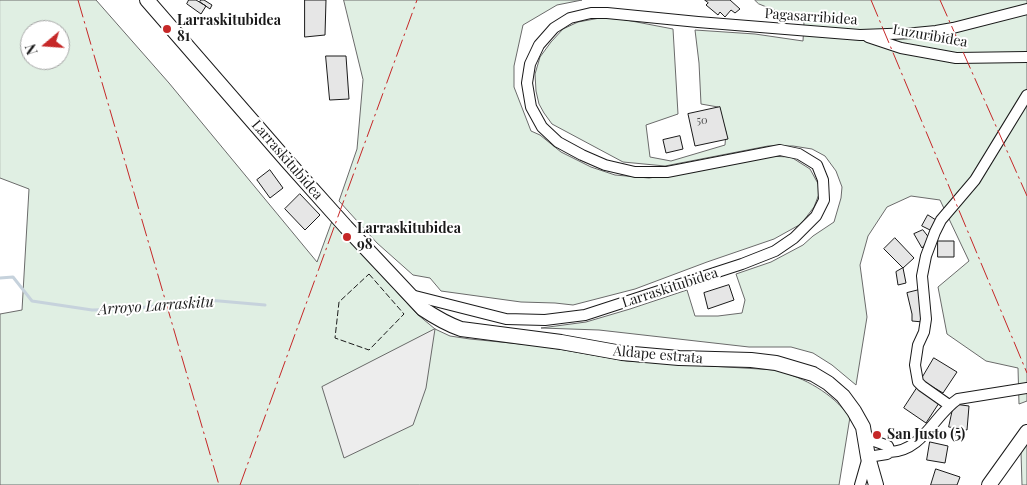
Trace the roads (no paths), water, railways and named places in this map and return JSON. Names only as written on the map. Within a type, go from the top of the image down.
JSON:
[{"type":"street","name":"Larraskitubidea","points":[[147,0],[287,161],[409,295],[506,319],[545,320],[585,315],[742,264],[775,250],[794,238],[816,216],[824,200],[823,180],[816,165],[799,154],[780,150],[667,172],[635,172],[605,165],[558,142],[542,127],[531,107],[527,83],[530,64],[539,44],[554,28],[570,18],[591,13]]},
{"type":"street","name":"Pagasarribidea","points":[[591,13],[860,35],[936,31],[1027,8]]},
{"type":"street","name":"Luzuribidea","points":[[860,35],[902,48],[956,58],[1027,57]]},
{"type":"street","points":[[949,405],[918,382],[916,365],[918,345],[924,332],[926,320],[922,276],[926,256],[940,220],[975,180],[1027,96]]},
{"type":"street","name":"Aldape estrata","points":[[409,295],[423,309],[438,319],[461,329],[561,342],[622,354],[751,360],[776,363],[813,374],[828,383],[843,396],[854,411],[863,427],[868,457],[876,485]]},
{"type":"street","points":[[860,485],[868,457],[900,451],[915,443],[940,418],[949,405],[958,399],[1027,388]]},
{"type":"street","points":[[989,485],[1027,432]]},
{"type":"street","points":[[866,438],[888,446],[890,452]]},
{"type":"waterway","name":"Arroyo Larraskitu","points":[[0,278],[13,277],[32,301],[92,310],[129,309],[208,300],[265,305]]},
{"type":"place","name":"Larraskitubidea 81","points":[[167,29]]},
{"type":"place","name":"Larraskitubidea 98","points":[[347,237]]},
{"type":"place","name":"San Justo (5)","points":[[877,435]]}]
